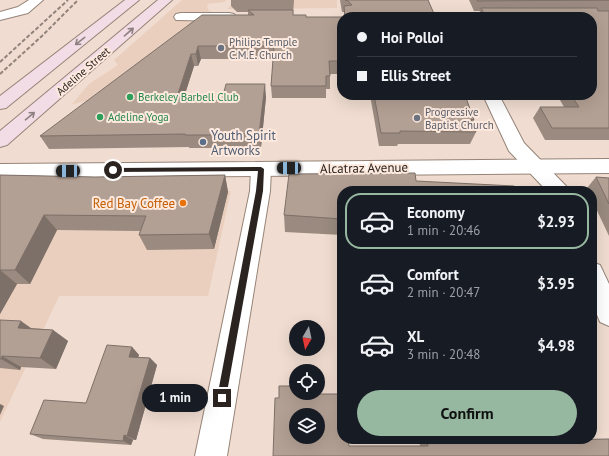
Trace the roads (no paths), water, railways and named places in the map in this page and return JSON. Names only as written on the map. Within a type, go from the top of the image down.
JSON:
[{"type":"main road","name":"Adeline Street","points":[[0,104],[133,0]]},
{"type":"main road","name":"Adeline Street","points":[[0,141],[166,0]]},
{"type":"street","points":[[0,16],[23,10],[37,0]]},
{"type":"street","points":[[181,17],[240,17]]},
{"type":"street","points":[[494,100],[516,147],[554,186]]},
{"type":"street","name":"Alcatraz Avenue","points":[[0,171],[609,166]]},
{"type":"street","points":[[211,456],[260,191],[261,169]]},
{"type":"street","points":[[597,284],[609,314]]},
{"type":"railway","points":[[0,62],[68,0]]},
{"type":"railway","points":[[0,74],[42,36],[78,0]]},
{"type":"place","name":"Philips Temple C.M.E. Church","points":[[221,48]]},
{"type":"place","name":"Berkeley Barbell Club","points":[[130,97]]},
{"type":"place","name":"Adeline Yoga","points":[[100,117]]},
{"type":"place","name":"Progressive Baptist Church","points":[[417,118]]},
{"type":"place","name":"Youth Spirit Artworks","points":[[203,142]]},
{"type":"place","name":"Red Bay Coffee","points":[[183,203]]}]
